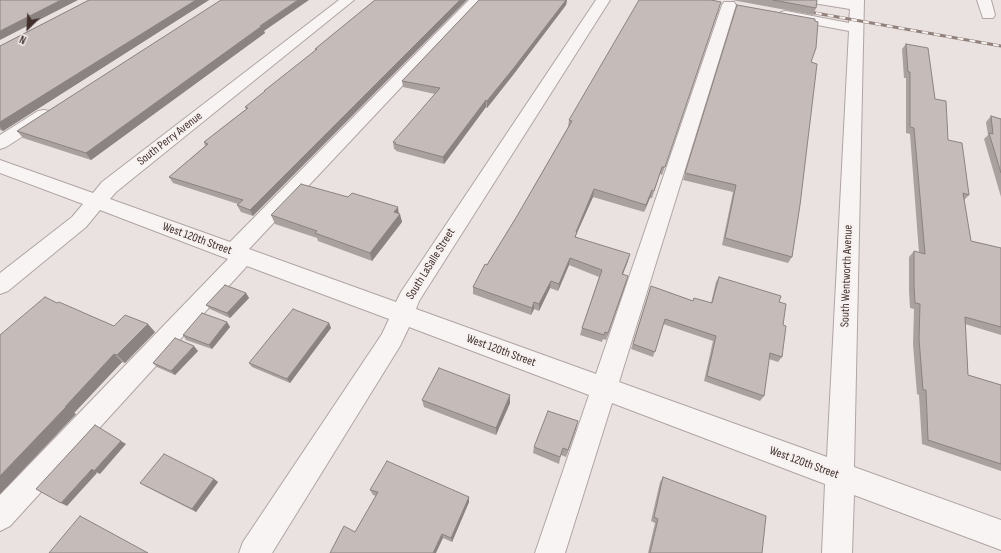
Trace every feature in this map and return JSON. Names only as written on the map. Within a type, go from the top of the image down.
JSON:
[{"type":"street","name":"South Perry Avenue","points":[[0,285],[79,222],[109,187],[347,0]]},
{"type":"street","points":[[0,516],[238,254],[476,0]]},
{"type":"street","name":"South LaSalle Street","points":[[254,553],[389,342],[415,288],[603,0]]},
{"type":"street","points":[[819,0],[856,3]]},
{"type":"street","points":[[984,0],[988,15]]},
{"type":"street","name":"South Wentworth Avenue","points":[[837,553],[856,3]]},
{"type":"street","points":[[550,553],[729,5]]},
{"type":"street","points":[[774,13],[856,28]]},
{"type":"street","points":[[0,143],[55,107]]},
{"type":"street","name":"West 120th Street","points":[[0,166],[1001,535]]},
{"type":"building","points":[[0,0],[61,0],[0,31]]},
{"type":"building","points":[[89,0],[196,0],[0,122],[0,46]]},
{"type":"building","points":[[221,0],[298,0],[86,153],[17,131]]},
{"type":"building","points":[[375,0],[460,0],[250,210],[237,205],[243,200],[169,177],[208,144],[204,142],[248,108],[245,107]]},
{"type":"building","points":[[479,0],[566,0],[513,69],[487,101],[486,100],[443,157],[395,144],[396,143],[393,142],[440,88],[402,81]]},
{"type":"building","points":[[639,0],[711,0],[721,2],[665,167],[662,167],[654,191],[652,190],[646,205],[594,189],[576,232],[575,237],[630,254],[622,274],[628,276],[608,333],[605,332],[604,335],[582,328],[602,270],[570,258],[559,284],[551,281],[539,304],[534,302],[532,308],[473,287],[485,264],[487,265],[517,216],[572,121],[569,120]]},
{"type":"building","points":[[773,0],[817,0],[816,8]]},
{"type":"building","points":[[737,5],[815,19],[815,21],[818,22],[816,48],[811,62],[817,64],[800,205],[792,257],[725,238],[736,185],[685,173]]},
{"type":"building","points":[[906,44],[928,48],[935,99],[946,101],[948,140],[962,143],[969,195],[963,193],[971,241],[1001,248],[1001,327],[965,317],[968,375],[1001,385],[1001,464],[928,440],[926,390],[923,390],[919,339],[920,304],[915,303],[914,285],[914,251],[925,254],[914,128],[910,127],[910,72],[908,72]]},
{"type":"building","points":[[991,116],[1001,119],[1001,173],[989,133],[993,134]]},
{"type":"building","points":[[301,184],[348,197],[352,193],[398,207],[394,212],[400,214],[370,253],[315,233],[317,231],[271,215]]},
{"type":"building","points":[[719,277],[781,296],[779,302],[786,304],[783,325],[786,326],[782,357],[770,353],[764,396],[707,376],[716,336],[665,319],[655,352],[633,344],[651,286],[693,301],[694,298],[712,303]]},
{"type":"building","points":[[225,285],[246,293],[227,313],[206,305]]},
{"type":"building","points":[[45,297],[114,326],[125,315],[148,324],[117,355],[114,354],[0,476],[0,335]]},
{"type":"building","points":[[293,309],[329,323],[287,379],[249,363]]},
{"type":"building","points":[[202,313],[227,322],[209,345],[183,335]]},
{"type":"building","points":[[175,338],[194,346],[171,371],[153,363]]},
{"type":"building","points":[[439,368],[510,395],[496,428],[422,400]]},
{"type":"building","points":[[548,411],[578,421],[568,450],[563,448],[560,457],[534,447]]},
{"type":"building","points":[[95,425],[121,441],[94,471],[92,469],[61,503],[36,489]]},
{"type":"building","points":[[164,454],[214,479],[192,509],[140,483]]},
{"type":"building","points":[[387,461],[469,497],[451,538],[442,534],[433,553],[330,553],[344,526],[355,532],[378,492],[370,490]]},
{"type":"building","points":[[663,477],[766,516],[762,553],[650,553],[658,519],[654,517]]},
{"type":"building","points":[[80,516],[148,553],[49,553]]},
{"type":"railway","points":[[804,11],[1001,46]]}]
